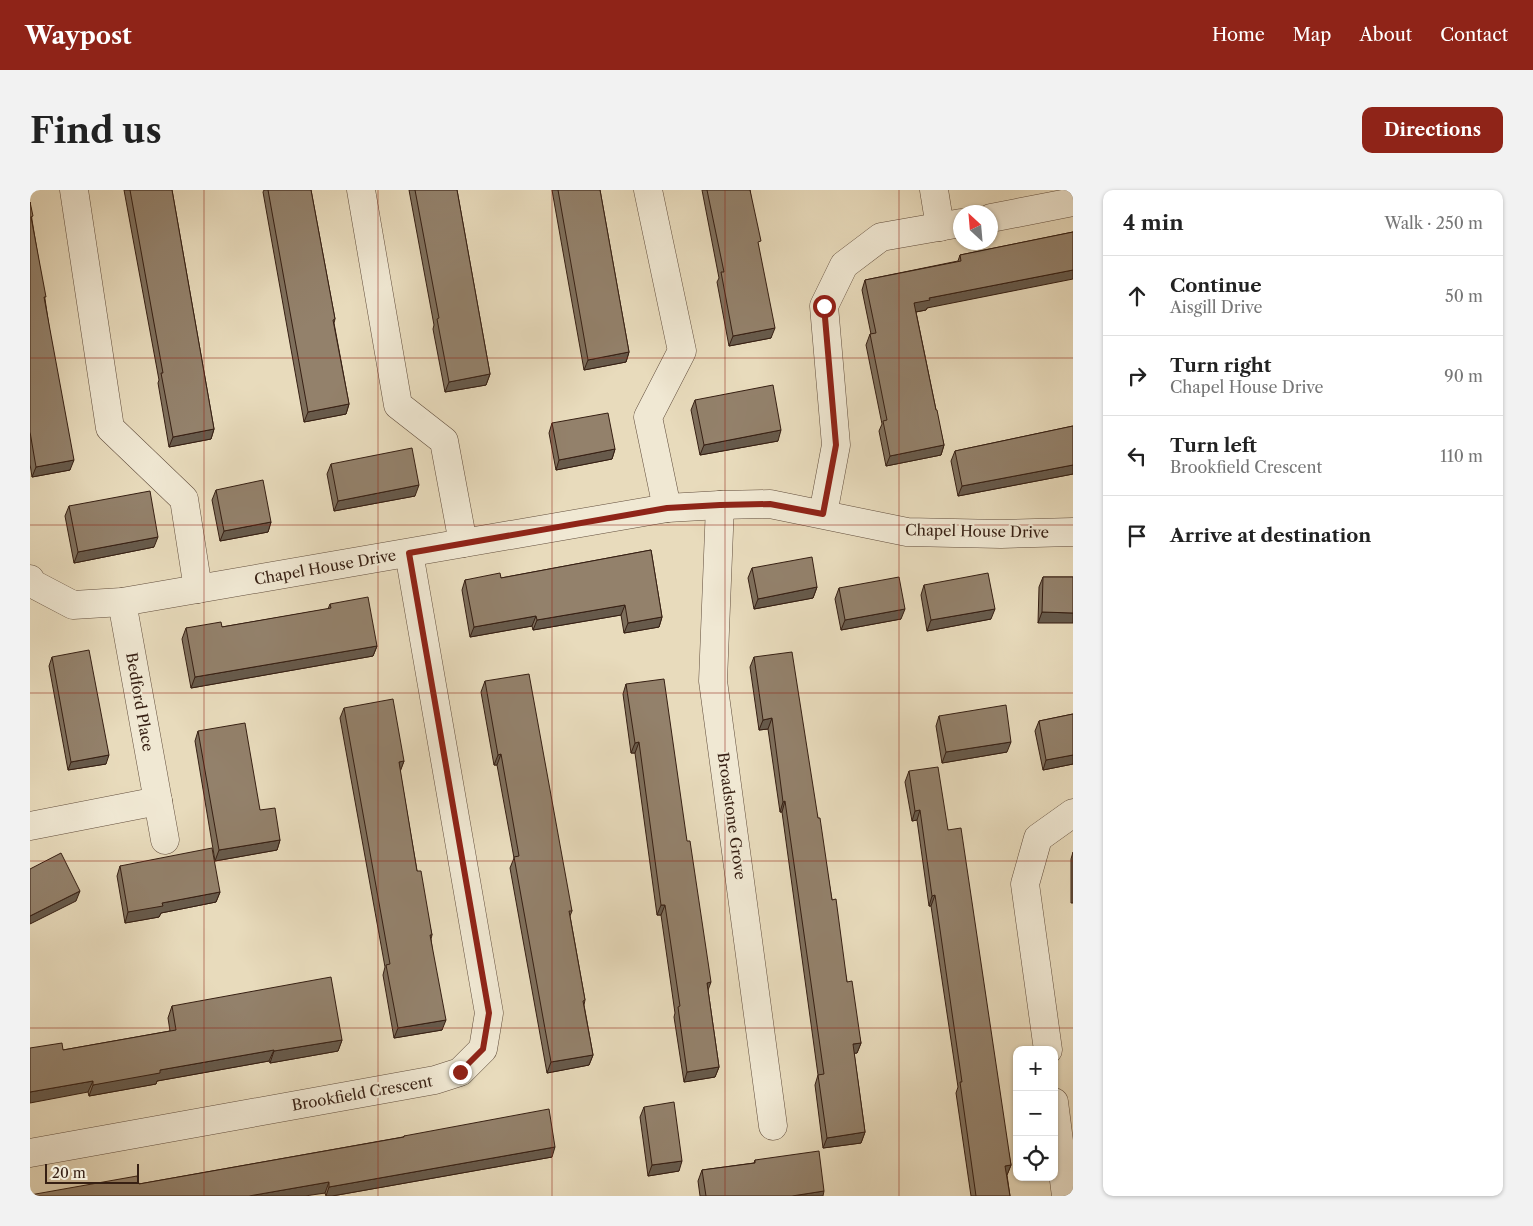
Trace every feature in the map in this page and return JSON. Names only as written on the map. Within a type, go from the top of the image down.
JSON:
[{"type":"street","points":[[74,190],[110,428],[184,499],[198,589]]},
{"type":"street","points":[[361,190],[398,405],[444,441],[463,544]]},
{"type":"street","points":[[648,190],[682,351],[648,417],[667,508]]},
{"type":"street","points":[[823,514],[836,445],[824,306],[844,265],[881,237],[950,225],[934,190]]},
{"type":"street","points":[[998,216],[1073,202]]},
{"type":"street","name":"Chapel House Drive","points":[[30,580],[33,584],[73,605],[122,602],[667,508],[720,505],[770,504],[907,532],[1001,534],[1073,532]]},
{"type":"street","name":"Broadstone Grove","points":[[720,505],[713,681],[773,1126]]},
{"type":"street","name":"Brookfield Crescent","points":[[30,1152],[435,1080],[460,1072],[483,1049],[489,1013],[409,553]]},
{"type":"street","name":"Bedford Place","points":[[122,602],[165,840]]},
{"type":"street","points":[[30,826],[158,801]]},
{"type":"street","points":[[1047,1046],[1024,884],[1038,838],[1073,814]]},
{"type":"street","points":[[1058,1133],[1066,1196]]},
{"type":"building","points":[[130,190],[172,190],[214,429],[173,437]]},
{"type":"building","points":[[268,190],[311,190],[349,404],[308,412]]},
{"type":"building","points":[[415,190],[457,190],[490,374],[449,382]]},
{"type":"building","points":[[558,190],[600,190],[629,352],[588,360]]},
{"type":"building","points":[[707,190],[750,190],[761,241],[758,242],[775,328],[733,336],[721,272],[724,272]]},
{"type":"building","points":[[30,202],[33,216],[31,217],[46,297],[44,297],[74,460],[36,467],[30,432]]},
{"type":"building","points":[[1073,232],[1073,270],[929,298],[930,300],[914,303],[944,445],[890,456],[883,421],[887,420],[870,334],[876,333],[865,280],[961,261],[960,255],[985,250],[998,250],[998,247]]},
{"type":"building","points":[[773,385],[781,430],[704,445],[695,400]]},
{"type":"building","points":[[608,413],[615,449],[559,460],[552,423]]},
{"type":"building","points":[[1073,426],[1073,465],[962,486],[955,451]]},
{"type":"building","points":[[412,448],[419,485],[338,501],[331,464]]},
{"type":"building","points":[[263,480],[271,522],[224,531],[216,490]]},
{"type":"building","points":[[150,491],[158,537],[78,552],[69,506]]},
{"type":"building","points":[[651,550],[662,617],[628,623],[625,605],[537,620],[536,616],[474,627],[465,580],[500,573],[501,578]]},
{"type":"building","points":[[812,557],[817,587],[758,599],[752,568]]},
{"type":"building","points":[[988,573],[995,609],[931,620],[924,585]]},
{"type":"building","points":[[899,577],[905,609],[845,620],[839,588]]},
{"type":"building","points":[[1043,577],[1073,577],[1073,613],[1042,612]]},
{"type":"building","points":[[368,597],[377,646],[195,677],[186,628],[221,622],[222,627],[331,608],[330,604]]},
{"type":"building","points":[[89,650],[109,755],[71,762],[52,657]]},
{"type":"building","points":[[792,652],[832,900],[836,899],[847,982],[852,981],[861,1043],[853,1044],[865,1132],[827,1138],[818,1075],[824,1074],[785,801],[783,802],[772,718],[763,720],[754,657]]},
{"type":"building","points":[[529,674],[572,911],[569,911],[593,1055],[551,1062],[514,857],[519,856],[501,754],[498,755],[485,681]]},
{"type":"building","points":[[664,679],[687,841],[690,841],[711,982],[707,983],[719,1067],[687,1072],[678,1007],[680,1006],[665,905],[661,905],[639,742],[635,743],[626,684]]},
{"type":"building","points":[[393,699],[404,761],[399,762],[417,871],[421,871],[432,935],[430,935],[446,1020],[398,1028],[386,965],[390,964],[344,708]]},
{"type":"building","points":[[1006,705],[1011,742],[946,752],[939,716]]},
{"type":"building","points":[[1073,714],[1073,755],[1046,760],[1039,721]]},
{"type":"building","points":[[245,723],[260,810],[275,808],[280,840],[219,850],[198,731]]},
{"type":"building","points":[[938,767],[948,830],[961,828],[1011,1165],[1005,1166],[1010,1196],[976,1196],[960,1082],[962,1082],[935,895],[932,896],[920,810],[915,811],[909,771]]},
{"type":"building","points":[[212,848],[220,892],[162,903],[163,906],[128,912],[120,866]]},
{"type":"building","points":[[61,853],[80,891],[30,916],[30,869]]},
{"type":"building","points":[[331,977],[342,1040],[160,1070],[160,1073],[93,1085],[93,1081],[30,1092],[30,1048],[62,1043],[63,1050],[176,1030],[172,1006]]},
{"type":"building","points":[[674,1102],[682,1161],[652,1165],[644,1107]]},
{"type":"building","points":[[549,1109],[555,1147],[329,1187],[329,1182],[249,1196],[30,1196],[137,1176],[139,1184]]},
{"type":"building","points":[[819,1151],[824,1191],[792,1196],[706,1196],[702,1170],[755,1163],[755,1160]]},
{"type":"route","points":[[460,1072],[483,1049],[489,1013],[409,553],[667,508],[770,504],[823,514],[836,445],[824,306]]}]
